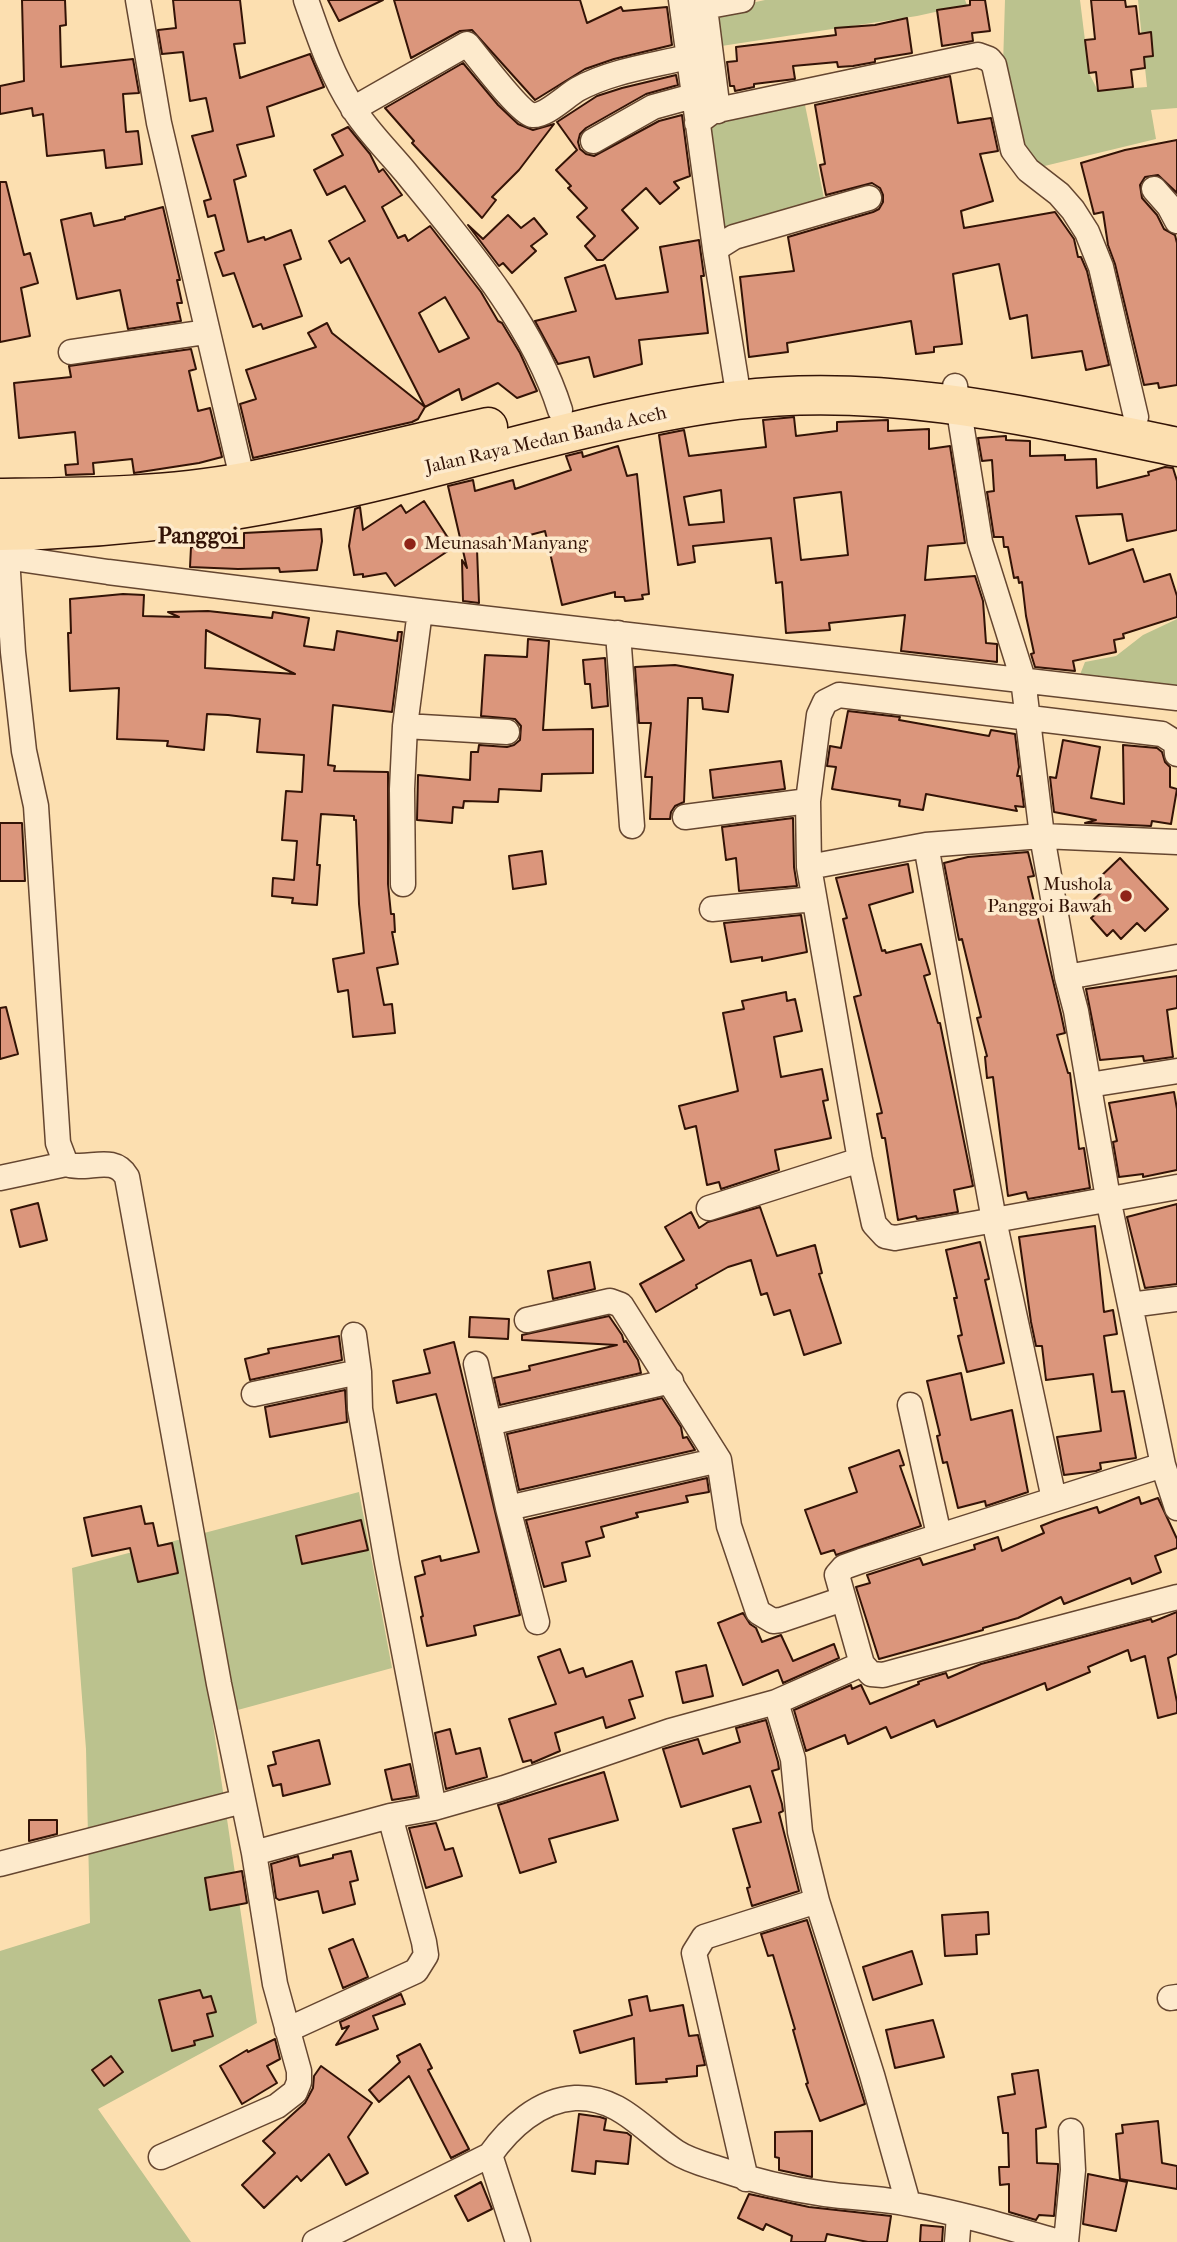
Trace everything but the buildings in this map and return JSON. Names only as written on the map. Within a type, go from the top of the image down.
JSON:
[{"type":"highway","name":"Jalan Raya Medan Banda Aceh","points":[[2,548],[409,459],[736,380],[826,374],[894,377],[1059,422],[1177,447]]},
{"type":"highway","name":"Jalan Raya Medan Banda Aceh","points":[[409,459],[560,410],[817,395],[956,395],[1054,401],[1177,423]]},
{"type":"highway","name":"Jalan Raya Medan Banda Aceh","points":[[0,496],[243,496]]},
{"type":"street","points":[[138,0],[159,123],[243,496]]},
{"type":"street","points":[[306,0],[328,62],[353,109],[509,305],[553,387],[560,410]]},
{"type":"street","points":[[696,2],[742,0]]},
{"type":"street","points":[[696,2],[687,57],[705,112]]},
{"type":"street","points":[[696,2],[705,112],[724,243],[736,380]]},
{"type":"street","points":[[353,109],[467,44],[522,109],[535,116],[543,114],[576,90],[606,76],[687,57]]},
{"type":"street","points":[[593,141],[653,107],[705,112],[978,55],[989,59],[994,65],[1013,150],[1028,170],[1059,194],[1087,232],[1101,267],[1136,417]]},
{"type":"street","points":[[1154,189],[1169,206],[1177,221]]},
{"type":"street","points":[[724,243],[869,198]]},
{"type":"street","points":[[71,352],[206,332]]},
{"type":"street","points":[[956,395],[980,542],[1023,679],[1042,836],[1067,978],[1076,1011],[1108,1198],[1163,1465],[1177,1508]]},
{"type":"street","points":[[66,1164],[58,1143],[36,806],[24,751],[2,548],[108,572],[420,611],[1177,698]]},
{"type":"street","points":[[403,884],[402,789],[405,726],[420,611]]},
{"type":"street","points":[[618,633],[632,826]]},
{"type":"street","points":[[1177,754],[1177,743],[1162,734],[839,695],[825,702],[819,715],[808,802],[809,867],[860,1160],[874,1224],[885,1236],[895,1238],[1177,1187]]},
{"type":"street","points":[[405,726],[507,732]]},
{"type":"street","points":[[685,817],[808,802]]},
{"type":"street","points":[[809,867],[926,845],[1042,836],[1177,842]]},
{"type":"street","points":[[926,845],[994,1220],[1054,1499]]},
{"type":"street","points":[[712,909],[814,899]]},
{"type":"street","points":[[1067,978],[1177,957]]},
{"type":"street","points":[[1089,1085],[1177,1072]]},
{"type":"street","points":[[709,1208],[860,1160]]},
{"type":"street","points":[[0,1178],[66,1164],[75,1167],[110,1164],[117,1166],[127,1177],[219,1684],[254,1853],[275,1984],[299,2071],[299,2082],[289,2098],[277,2106],[161,2157]]},
{"type":"street","points":[[1130,1305],[1177,1299]]},
{"type":"street","points":[[527,1320],[602,1302],[615,1301],[626,1310],[719,1460],[729,1526],[758,1612],[766,1618],[781,1620],[843,1598]]},
{"type":"street","points":[[354,1335],[360,1409],[434,1808]]},
{"type":"street","points":[[476,1364],[537,1622]]},
{"type":"street","points":[[254,1394],[359,1372]]},
{"type":"street","points":[[489,1423],[671,1381]]},
{"type":"street","points":[[911,1405],[939,1535]]},
{"type":"street","points":[[508,1508],[719,1460]]},
{"type":"street","points":[[1163,1465],[844,1567],[837,1575],[862,1664],[871,1674],[883,1675],[1177,1597]]},
{"type":"street","points":[[254,1853],[503,1788],[670,1731],[776,1702],[862,1664]]},
{"type":"street","points":[[776,1702],[793,1759],[800,1832],[817,1900],[872,2075],[908,2203]]},
{"type":"street","points":[[0,1864],[243,1801]]},
{"type":"street","points":[[287,2030],[416,1971],[426,1955],[390,1816]]},
{"type":"street","points":[[747,2179],[694,1953],[704,1937],[817,1900]]},
{"type":"street","points":[[314,2242],[489,2155],[499,2142],[531,2114],[552,2103],[575,2098],[600,2101],[617,2107],[677,2152],[747,2179],[821,2194],[908,2203],[998,2224],[1059,2242]]},
{"type":"street","points":[[1066,2242],[1073,2169],[1071,2131]]},
{"type":"street","points":[[489,2155],[518,2242]]},
{"type":"street","points":[[957,2242],[959,2216]]},
{"type":"green space","points":[[765,0],[965,0],[967,5],[917,16],[715,47],[710,12]]},
{"type":"green space","points":[[1005,0],[1080,0],[1089,73],[1098,91],[1147,87],[1138,0],[1177,0],[1177,108],[1151,110],[1156,139],[1028,170],[1002,98]]},
{"type":"green space","points":[[805,105],[824,198],[719,234],[705,117]]},
{"type":"green space","points":[[1177,619],[1177,694],[1077,682],[1085,662],[1116,656],[1143,635]]},
{"type":"green space","points":[[359,1492],[392,1668],[212,1717],[257,2023],[98,2109],[191,2242],[0,2242],[0,1951],[90,1923],[86,1749],[72,1568]]},
{"type":"place","name":"Meunasah Manyang","points":[[410,544]]},
{"type":"place","name":"Mushola Panggoi Bawah","points":[[1126,896]]},
{"type":"district","name":"Panggoi","points":[[198,537]]}]
